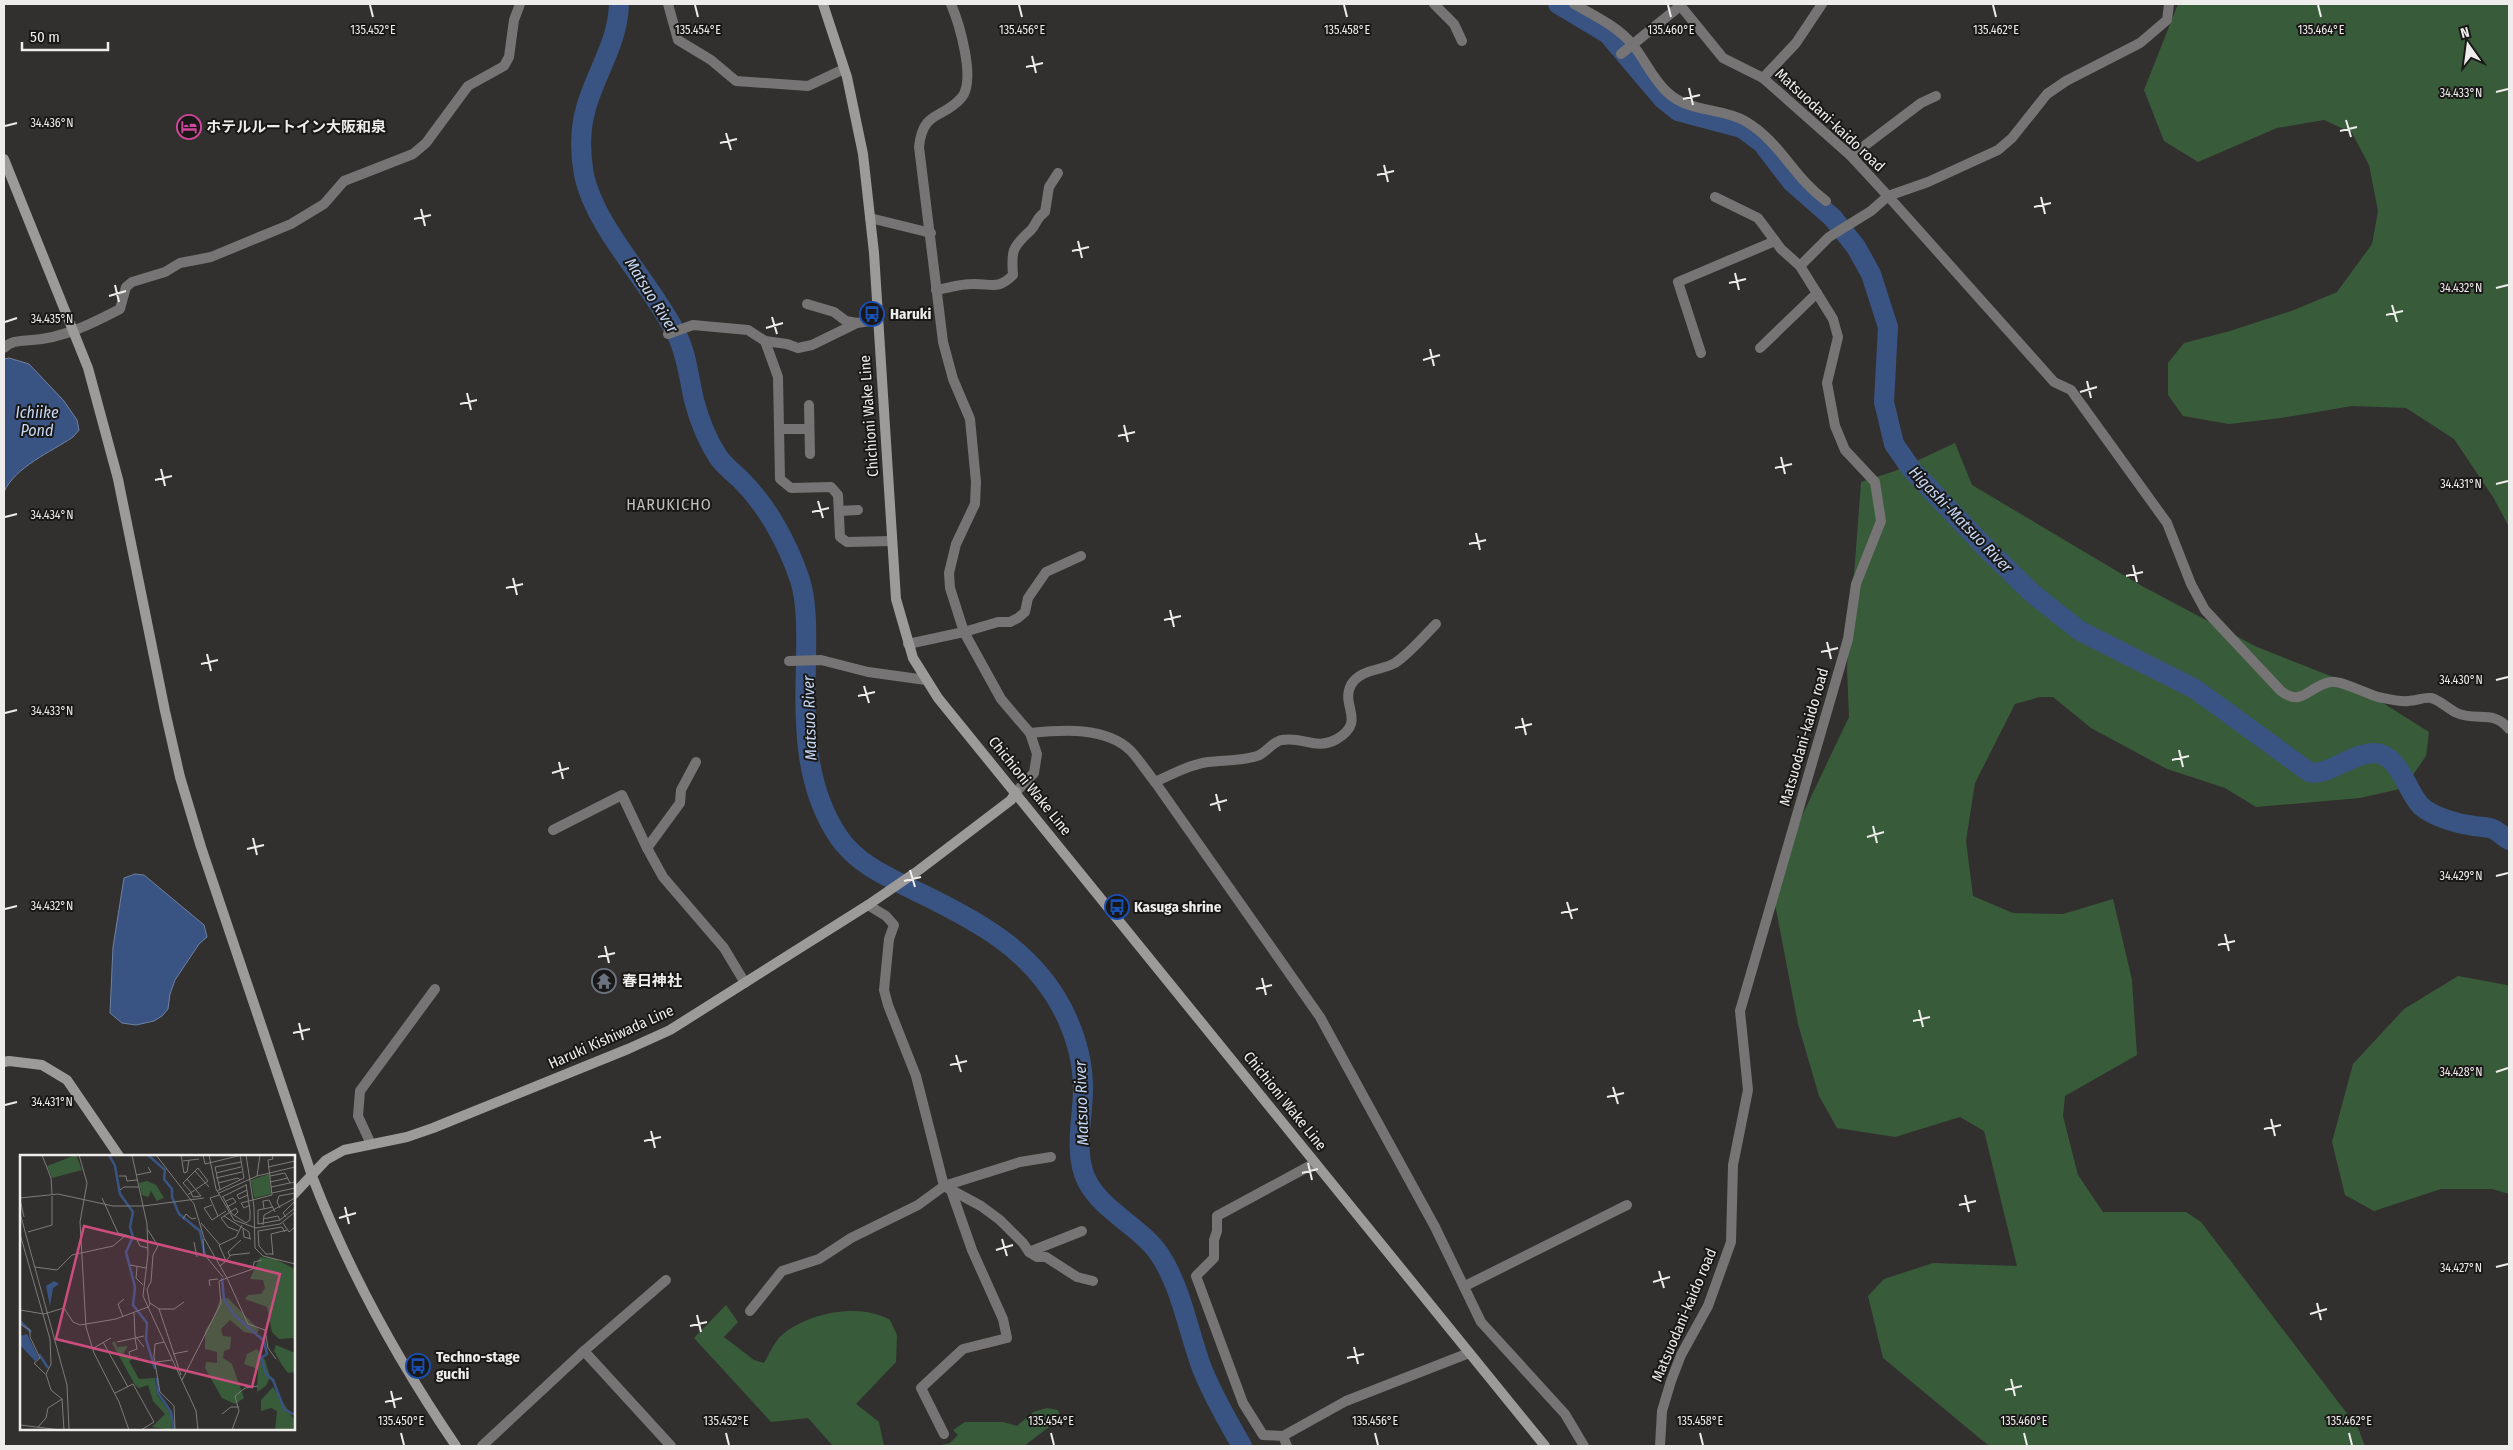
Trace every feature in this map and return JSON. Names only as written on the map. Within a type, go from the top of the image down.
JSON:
[{"type":"main road","name":"Chichioni Wake Line","points":[[823,4],[844,69],[864,154],[896,599],[908,644],[926,680],[1545,1446]]},
{"type":"main road","points":[[4,159],[88,368],[118,480],[180,777],[201,847],[312,1176],[331,1225],[367,1298],[408,1371],[456,1446]]},
{"type":"main road","name":"Haruki Kishiwada Line","points":[[295,1193],[326,1160],[344,1150],[407,1137],[433,1128],[628,1049],[670,1030],[868,905],[919,870],[1011,800],[1016,792]]},
{"type":"main road","points":[[4,1062],[42,1065],[67,1080],[117,1155]]},
{"type":"street","points":[[4,348],[8,344],[19,340],[34,340],[74,330],[120,309],[126,287],[132,282],[165,272],[180,263],[211,257],[291,224],[324,204],[344,181],[413,154],[426,143],[468,86],[504,66],[509,57],[514,20],[520,4]]},
{"type":"street","points":[[668,4],[678,40],[711,60],[736,81],[808,86],[844,69]]},
{"type":"street","points":[[951,4],[959,23],[967,71],[967,88],[961,98],[929,120],[921,131],[919,147],[943,342],[953,379],[970,419],[976,482],[975,504],[956,544],[949,573],[950,588],[964,632],[1001,699],[1030,733],[1037,754],[1034,773],[1016,792]]},
{"type":"street","points":[[1434,4],[1454,24],[1462,41]]},
{"type":"street","points":[[1574,4],[1615,27],[1627,49],[1666,91],[1686,104],[1700,110],[1742,120],[1762,132],[1776,146],[1796,174],[1811,190],[1826,201]]},
{"type":"street","points":[[1763,78],[1796,43],[1822,4]]},
{"type":"street","points":[[1800,266],[1829,237],[1888,196],[1928,182],[1998,150],[2012,138],[2047,94],[2066,81],[2140,43],[2167,20],[2170,4]]},
{"type":"street","points":[[1627,49],[1680,5]]},
{"type":"street","name":"Matsuodani-kaido road","points":[[1680,5],[1723,58],[1763,78],[1851,156],[2054,382],[2071,390],[2167,523],[2191,584],[2205,610],[2281,691],[2290,698],[2296,699],[2323,684],[2334,681],[2364,693],[2391,700],[2407,702],[2433,698],[2456,713],[2469,718],[2496,718],[2503,721],[2509,729]]},
{"type":"street","points":[[1851,156],[1921,103],[1936,96]]},
{"type":"street","points":[[936,290],[973,284],[993,286],[1006,283],[1013,275],[1012,255],[1014,247],[1032,229],[1036,218],[1045,212],[1049,187],[1058,173]]},
{"type":"street","name":"Matsuodani-kaido road","points":[[1660,1446],[1662,1411],[1671,1381],[1681,1355],[1708,1306],[1731,1242],[1733,1165],[1748,1090],[1740,1011],[1848,639],[1856,584],[1881,521],[1875,482],[1845,450],[1835,426],[1827,383],[1838,337],[1833,320],[1800,266],[1775,241],[1758,218],[1715,197]]},
{"type":"street","points":[[870,218],[931,233]]},
{"type":"street","points":[[1701,354],[1678,282],[1775,241]]},
{"type":"street","points":[[1760,348],[1817,293]]},
{"type":"street","points":[[807,304],[834,312],[846,321],[857,323]]},
{"type":"street","points":[[668,334],[693,325],[748,330],[765,341],[787,344],[798,348],[812,345],[857,323],[877,320]]},
{"type":"street","points":[[765,341],[778,377],[780,429],[775,477],[791,488],[831,486],[838,495],[840,537],[847,542],[892,541]]},
{"type":"street","points":[[809,405],[810,454]]},
{"type":"street","points":[[780,429],[809,429]]},
{"type":"street","points":[[839,512],[858,510]]},
{"type":"street","points":[[908,644],[1018,618],[1024,612],[1028,598],[1046,572],[1080,556]]},
{"type":"street","points":[[1155,782],[1192,766],[1247,759],[1260,755],[1280,740],[1296,739],[1316,745],[1327,744],[1338,738],[1349,729],[1353,720],[1349,696],[1351,685],[1363,674],[1394,664],[1436,624]]},
{"type":"street","points":[[791,660],[821,660],[868,672],[926,680]]},
{"type":"street","points":[[1030,733],[1066,730],[1117,741],[1130,751],[1155,782],[1320,1017],[1465,1286],[1480,1322],[1565,1414],[1584,1446]]},
{"type":"street","points":[[647,848],[680,803],[681,790],[696,762]]},
{"type":"street","points":[[553,830],[622,795],[663,877],[724,948],[745,984]]},
{"type":"street","points":[[868,905],[886,916],[894,925],[889,939],[884,990],[888,1005],[916,1076],[948,1188],[972,1250],[1003,1319],[1007,1338],[963,1349],[921,1388],[944,1434]]},
{"type":"street","points":[[371,1144],[358,1116],[360,1091],[435,989]]},
{"type":"street","points":[[750,1311],[782,1271],[819,1259],[851,1238],[948,1188],[1020,1162],[1051,1158]]},
{"type":"street","points":[[1315,1162],[1218,1216],[1214,1240],[1214,1258],[1196,1276],[1234,1382],[1250,1416],[1263,1434],[1285,1441],[1346,1401],[1469,1353]]},
{"type":"street","points":[[948,1188],[981,1206],[1000,1220],[1023,1242],[1029,1252],[1037,1257],[1046,1257],[1077,1277],[1093,1280]]},
{"type":"street","points":[[1465,1286],[1627,1205]]},
{"type":"street","points":[[1029,1252],[1082,1231]]},
{"type":"street","points":[[482,1446],[584,1351],[666,1280]]},
{"type":"street","points":[[584,1351],[671,1446]]},
{"type":"green space","points":[[2178,4],[2509,4],[2509,527],[2493,497],[2454,439],[2406,408],[2352,406],[2281,418],[2229,424],[2183,416],[2168,395],[2168,363],[2184,343],[2230,331],[2294,310],[2337,292],[2372,244],[2378,211],[2369,165],[2352,133],[2324,120],[2277,128],[2198,162],[2164,141],[2144,90]]},
{"type":"green space","points":[[1955,443],[1972,485],[2142,586],[2257,647],[2356,686],[2429,732],[2426,756],[2404,788],[2360,798],[2256,807],[2225,788],[2167,769],[2091,728],[2053,697],[2040,697],[2015,704],[1975,783],[1966,841],[1973,896],[2013,913],[2063,914],[2113,899],[2132,980],[2137,1055],[2065,1096],[2063,1116],[2078,1175],[2103,1212],[2186,1212],[2201,1222],[2358,1428],[2365,1446],[1989,1446],[1883,1358],[1868,1296],[1884,1279],[1933,1263],[2017,1266],[1984,1131],[1960,1117],[1895,1137],[1837,1128],[1819,1096],[1798,1024],[1775,904],[1799,822],[1849,717],[1847,668],[1861,482],[1895,471]]},
{"type":"green space","points":[[2458,976],[2507,985],[2509,988],[2509,1194],[2492,1189],[2441,1189],[2374,1211],[2345,1195],[2332,1142],[2353,1064],[2404,1009]]},
{"type":"green space","points":[[726,1305],[738,1322],[724,1337],[754,1360],[764,1363],[778,1339],[804,1321],[819,1316],[849,1311],[878,1315],[890,1320],[897,1335],[896,1362],[856,1404],[879,1422],[884,1446],[833,1446],[808,1418],[771,1422],[694,1338]]},
{"type":"green space","points":[[1047,1408],[1058,1410],[1061,1418],[1024,1446],[937,1446],[950,1443],[958,1435],[953,1430],[965,1422],[1003,1422],[1017,1426],[1033,1412]]},
{"type":"water","name":"Ichiike Pond","points":[[9,358],[29,364],[64,401],[77,420],[79,430],[73,437],[34,461],[16,475],[4,492],[4,359]]},
{"type":"water","points":[[135,874],[144,875],[204,925],[207,937],[199,944],[175,980],[170,994],[168,1009],[154,1021],[136,1025],[122,1023],[110,1013],[113,947],[124,878]]},
{"type":"waterway","name":"Matsuo River","points":[[619,4],[618,18],[611,45],[590,95],[584,116],[581,141],[584,175],[590,195],[600,215],[677,335],[685,359],[696,407],[709,442],[722,462],[750,489],[768,513],[783,539],[795,566],[803,590],[805,611],[805,708],[808,753],[818,796],[838,836],[864,863],[982,926],[1018,953],[1035,969],[1049,987],[1067,1017],[1080,1057],[1083,1078],[1080,1159],[1087,1181],[1094,1193],[1146,1239],[1163,1260],[1176,1287],[1203,1371],[1221,1409],[1242,1446]]},
{"type":"waterway","name":"Higashi-Matsuo River","points":[[1558,4],[1608,34],[1663,99],[1678,111],[1742,128],[1762,143],[1792,182],[1833,218],[1856,247],[1871,274],[1888,327],[1884,402],[1894,444],[1912,470],[1980,542],[2032,593],[2080,631],[2195,689],[2309,772],[2324,771],[2366,754],[2383,755],[2396,766],[2416,799],[2426,810],[2453,822],[2493,829],[2509,840]]},
{"type":"place","name":"ホテルルートイン大阪和泉","points":[[189,127]]},
{"type":"place","name":"Haruki","points":[[872,314]]},
{"type":"place","name":"Kasuga shrine","points":[[1117,907]]},
{"type":"place","name":"春日神社","points":[[604,981]]},
{"type":"place","name":"Techno-stage guchi","points":[[418,1366]]},
{"type":"district","name":"HARUKICHO","points":[[669,504]]}]
